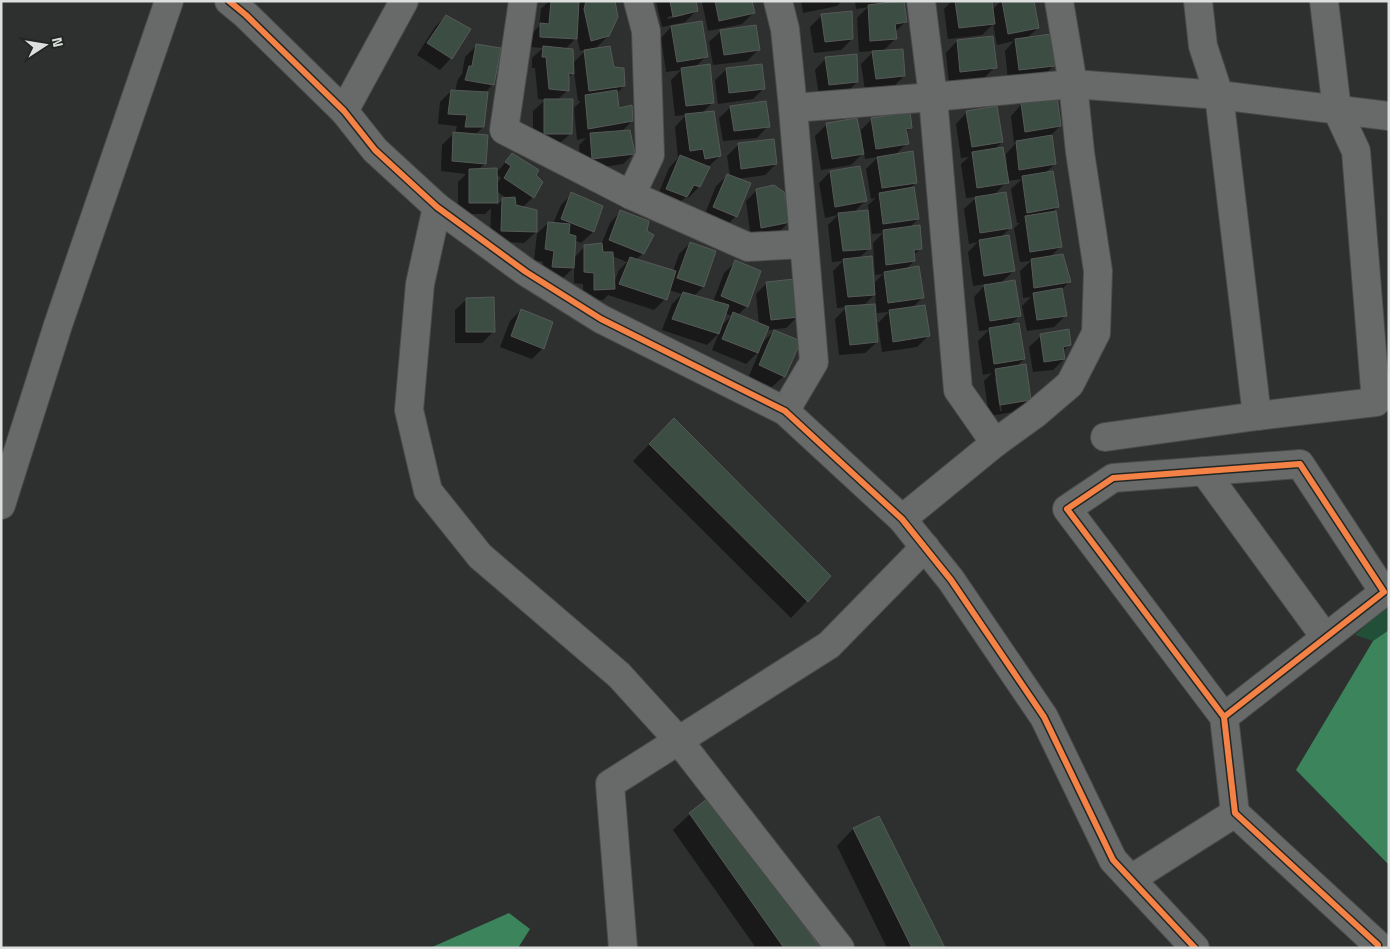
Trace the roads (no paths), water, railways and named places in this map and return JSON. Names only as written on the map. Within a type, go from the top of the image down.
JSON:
[{"type":"street","points":[[1,505],[58,326],[168,1]]},
{"type":"street","points":[[229,1],[246,15],[344,111],[375,150],[437,207],[526,272],[601,319],[785,411],[902,519],[951,580],[1044,717],[1113,860],[1195,948]]},
{"type":"street","points":[[344,111],[404,1]]},
{"type":"street","points":[[523,1],[504,130],[631,195],[748,247],[803,244]]},
{"type":"street","points":[[631,195],[650,155],[646,32],[638,1]]},
{"type":"street","points":[[778,1],[785,29],[793,108],[814,362],[785,411]]},
{"type":"street","points":[[921,1],[933,97],[958,390],[995,443]]},
{"type":"street","points":[[902,519],[1070,384],[1096,332],[1098,272],[1080,152],[1073,84],[1059,1]]},
{"type":"street","points":[[1198,1],[1203,46],[1219,95],[1257,416]]},
{"type":"street","points":[[1105,437],[1376,402],[1356,151],[1336,110],[1324,1]]},
{"type":"street","points":[[793,108],[1073,84],[1219,95],[1389,116]]},
{"type":"street","points":[[437,207],[420,284],[409,410],[428,491],[480,556],[619,675],[679,741],[840,948]]},
{"type":"street","points":[[1224,717],[1384,592],[1300,464],[1113,478],[1067,509],[1224,717],[1234,813],[1378,945],[1378,948]]},
{"type":"street","points":[[1204,471],[1325,637]]},
{"type":"street","points":[[623,948],[610,784],[829,644],[925,547]]},
{"type":"street","points":[[1131,879],[1234,813]]}]
